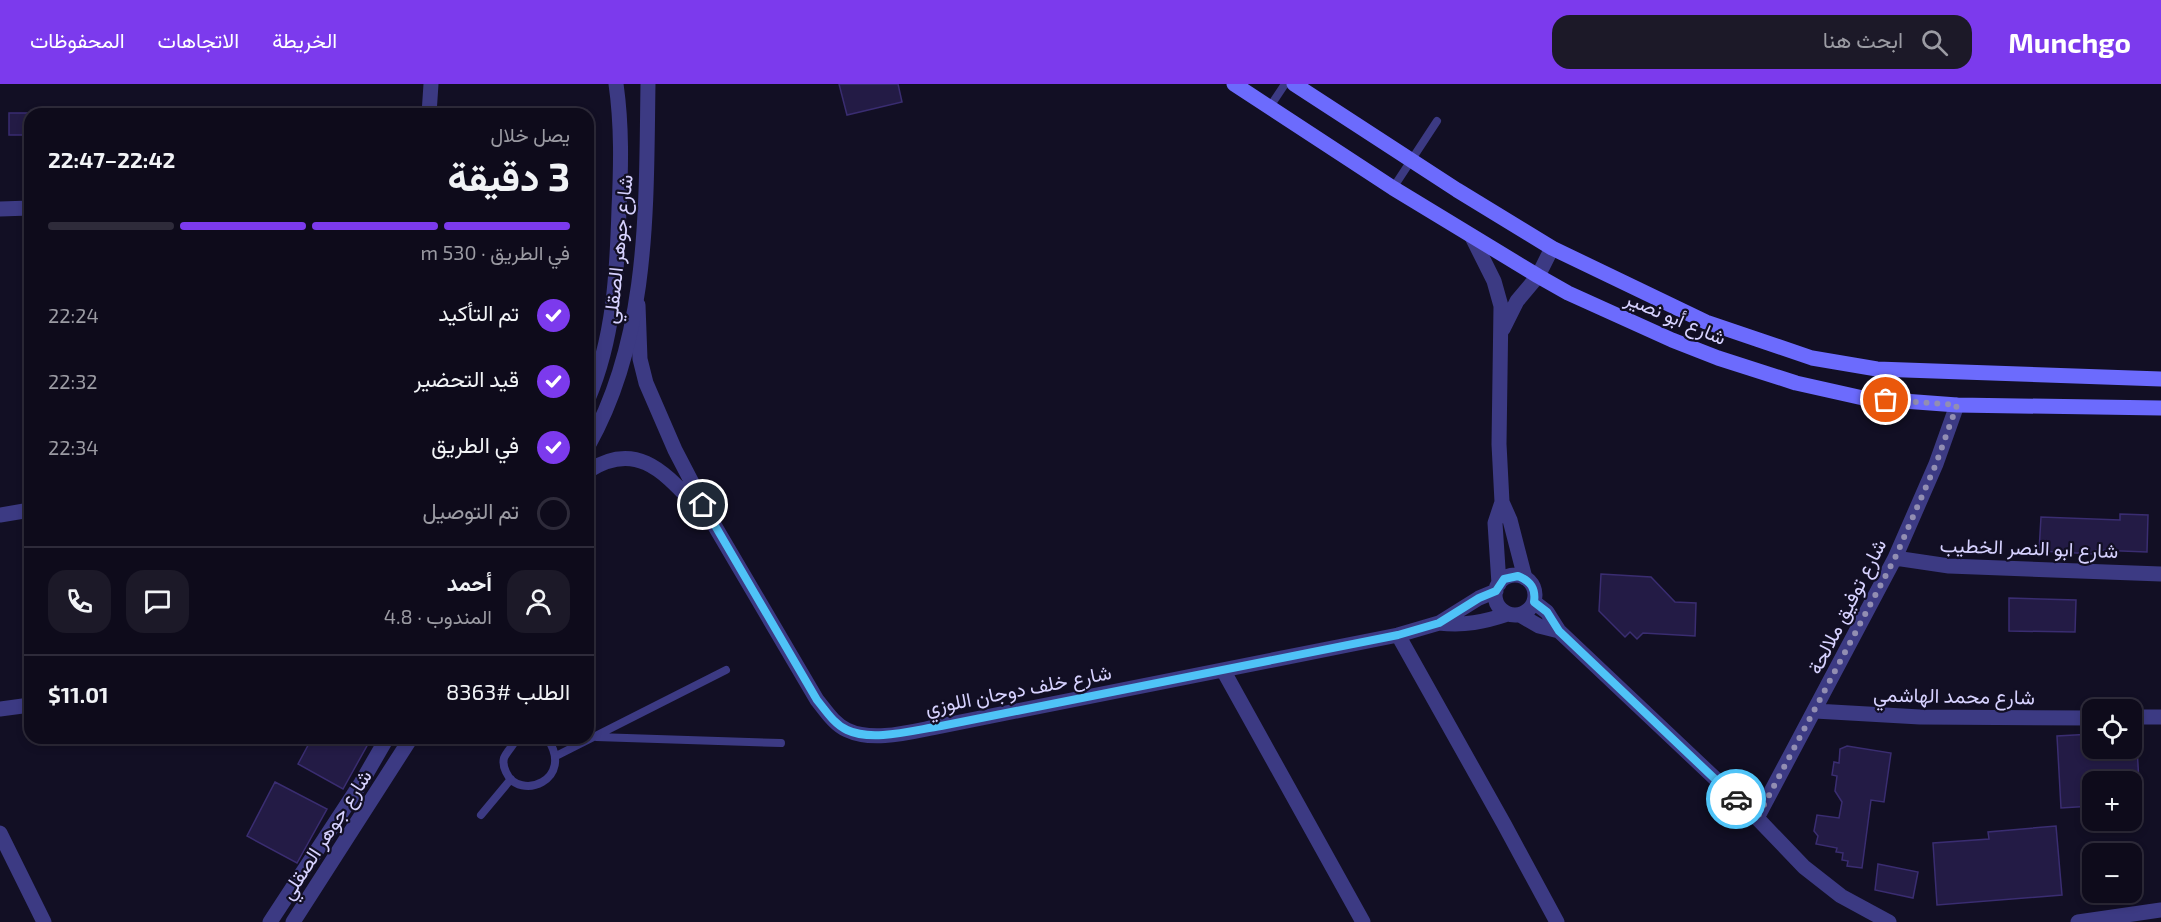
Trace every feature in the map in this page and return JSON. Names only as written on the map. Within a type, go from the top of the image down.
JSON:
[{"type":"main road","name":"شارع أبو نصير","points":[[1234,84],[1393,188],[1568,293],[1718,358],[1796,383],[1863,398],[1957,405],[2161,408]]},
{"type":"main road","name":"شارع أبو نصير","points":[[1294,84],[1552,248],[1706,322],[1775,347],[1822,360],[1903,371],[2161,379]]},
{"type":"street","points":[[429,108],[431,84]]},
{"type":"street","name":"شارع جوهر الصقلي","points":[[594,381],[607,343],[615,289],[621,151],[616,84]]},
{"type":"street","name":"شارع جوهر الصقلي","points":[[594,434],[622,369],[638,290],[646,191],[648,84]]},
{"type":"street","points":[[0,209],[24,208]]},
{"type":"street","points":[[1472,237],[1498,289],[1501,306],[1499,444],[1502,502],[1510,520],[1525,578],[1534,588],[1534,602],[1526,612],[1514,614]]},
{"type":"street","points":[[1501,332],[1517,301],[1538,276],[1552,248]]},
{"type":"street","name":"شارع خلف دوجان اللوزي","points":[[638,290],[640,359],[646,383],[675,450],[713,524],[817,700],[832,719],[847,730],[863,735],[880,735],[941,726],[1398,635],[1439,623],[1498,588]]},
{"type":"street","name":"شارع توفيق ملالحة","points":[[1757,818],[1895,558],[1936,464],[1957,405]]},
{"type":"street","name":"شارع خلف دوجان اللوزي","points":[[594,467],[621,459],[638,460],[652,465],[664,473],[713,524]]},
{"type":"street","points":[[1502,502],[1495,523],[1498,604],[1539,626],[1559,631]]},
{"type":"street","points":[[0,515],[24,511]]},
{"type":"street","name":"شارع ابو النصر الخطيب","points":[[1895,558],[1949,566],[2161,574]]},
{"type":"street","points":[[1498,588],[1511,576],[1525,578]]},
{"type":"street","points":[[1534,602],[1547,612],[1559,631],[1757,818],[1804,867],[1842,896],[1889,922]]},
{"type":"street","name":"شارع خلف دوجان اللوزي","points":[[1439,623],[1474,624],[1514,614]]},
{"type":"street","points":[[1398,635],[1557,922]]},
{"type":"street","points":[[1223,670],[1363,922]]},
{"type":"street","points":[[0,709],[24,706]]},
{"type":"street","name":"شارع محمد الهاشمي","points":[[1815,711],[1920,717],[2082,718]]},
{"type":"street","points":[[2142,717],[2161,717]]},
{"type":"street","name":"شارع جوهر الصقلي","points":[[270,922],[361,783],[384,744]]},
{"type":"street","name":"شارع جوهر الصقلي","points":[[293,922],[407,744]]},
{"type":"street","points":[[0,833],[44,922]]},
{"type":"street","points":[[2078,922],[2161,910]]},
{"type":"lane","points":[[1269,108],[1285,84]]},
{"type":"lane","points":[[1393,188],[1437,121]]},
{"type":"lane","points":[[595,736],[726,670]]},
{"type":"lane","points":[[595,736],[781,743]]},
{"type":"lane","points":[[513,744],[504,758],[505,769],[511,779],[522,785],[540,783],[551,775],[556,756],[550,744]]},
{"type":"lane","points":[[556,756],[579,744]]},
{"type":"lane","points":[[482,815],[511,779]]},
{"type":"building","points":[[839,84],[898,84],[902,102],[847,115]]},
{"type":"building","points":[[9,113],[24,113],[24,135],[9,135]]},
{"type":"building","points":[[2120,514],[2148,515],[2147,552],[2096,550],[2095,554],[2039,551],[2041,517],[2120,520]]},
{"type":"building","points":[[1601,574],[1651,577],[1675,602],[1696,603],[1695,636],[1643,633],[1637,639],[1630,632],[1625,637],[1599,611]]},
{"type":"building","points":[[2009,598],[2076,600],[2075,632],[2009,631]]},
{"type":"building","points":[[2082,735],[2082,759],[2138,759],[2138,771],[2082,771],[2082,807],[2061,808],[2057,736]]},
{"type":"building","points":[[309,744],[368,744],[343,789],[298,764]]},
{"type":"building","points":[[1847,746],[1891,753],[1884,802],[1871,800],[1862,868],[1847,866],[1848,861],[1842,860],[1843,853],[1836,852],[1837,848],[1816,844],[1818,836],[1814,831],[1817,815],[1839,818],[1842,802],[1835,791],[1837,776],[1832,775],[1834,762],[1839,763],[1840,749]]},
{"type":"building","points":[[275,782],[327,809],[297,863],[247,836]]},
{"type":"building","points":[[2056,826],[2062,895],[1937,905],[1933,843],[1989,839],[1988,832]]},
{"type":"building","points":[[1878,864],[1918,872],[1913,898],[1875,890]]},
{"type":"way so far","points":[[1736,799],[1757,818],[1895,558],[1936,464],[1957,405],[1886,400]]},
{"type":"route","points":[[703,505],[817,700],[832,719],[847,730],[863,735],[880,735],[941,726],[1398,635],[1439,623],[1479,598],[1496,591],[1504,579],[1518,576],[1525,578],[1534,588],[1534,602],[1547,612],[1559,631],[1736,799]]}]
